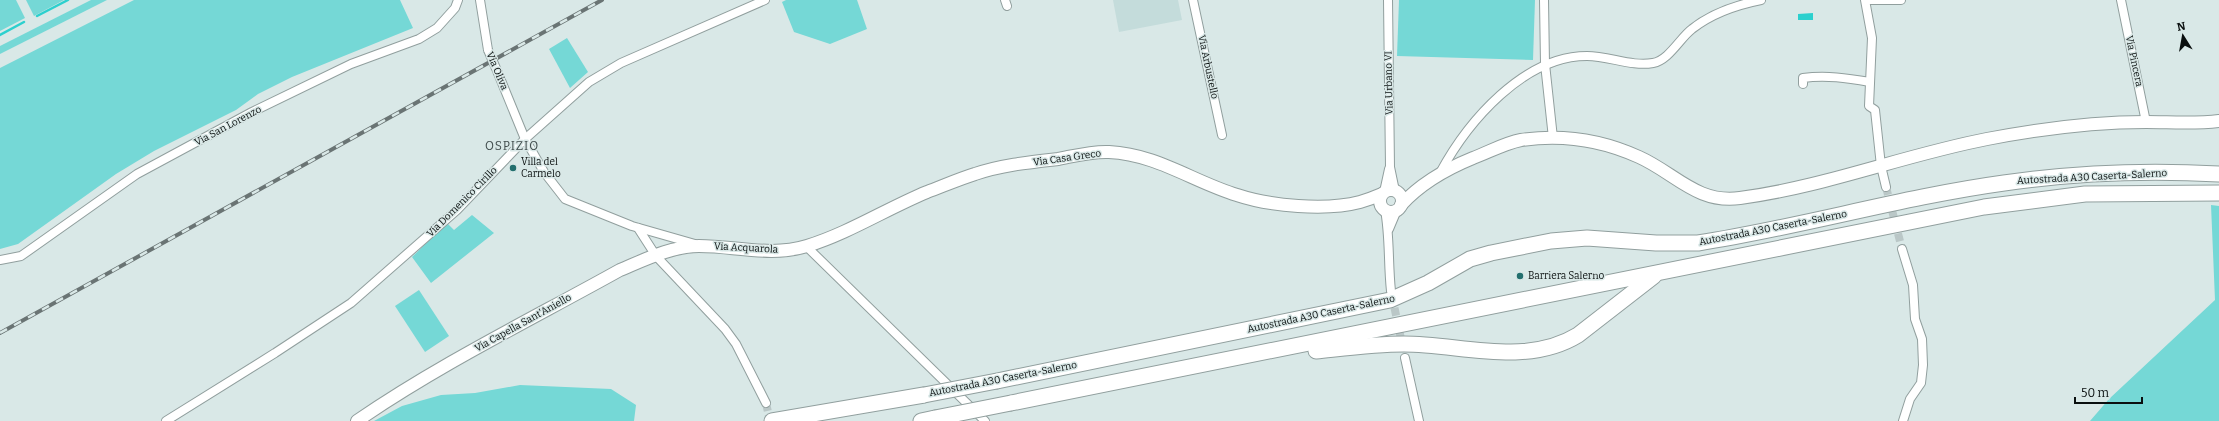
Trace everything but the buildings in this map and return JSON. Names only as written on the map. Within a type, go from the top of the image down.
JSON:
[{"type":"highway","name":"Autostrada A30 Caserta-Salerno","points":[[772,421],[997,381],[1390,300],[1428,284],[1470,259],[1491,253],[1551,241],[1587,238],[1656,243],[1698,243],[2005,183],[2092,175],[2187,172],[2219,174]]},
{"type":"highway","name":"Autostrada A30 Caserta-Salerno","points":[[928,419],[1984,207],[2085,194],[2219,193]]},
{"type":"highway","points":[[1221,361],[1405,344],[1504,351],[1527,351],[1547,348],[1564,343],[1578,335],[1657,273]]},
{"type":"main road","points":[[1359,203],[1391,208],[1440,173],[1504,145],[1521,140],[1570,138],[1601,143],[1640,157],[1693,190],[1708,197],[1726,199],[1740,198],[1811,184],[1987,139],[2066,127],[2146,122],[2170,123],[2219,121]]},
{"type":"main road","name":"Via Casa Greco","points":[[806,246],[849,230],[925,193],[977,173],[1033,162],[1108,152],[1131,154],[1175,168],[1236,195],[1267,202],[1301,206],[1359,203]]},
{"type":"main road","points":[[1359,203],[1390,192],[1411,194]]},
{"type":"main road","points":[[1390,192],[1380,201],[1391,208]]},
{"type":"main road","points":[[1390,192],[1402,198],[1391,208]]},
{"type":"main road","name":"Via Acquarola","points":[[698,246],[765,252],[806,246]]},
{"type":"main road","name":"Via Capella Sant'Aniello","points":[[357,421],[395,395],[620,270],[656,256],[698,246]]},
{"type":"street","name":"Via San Lorenzo","points":[[0,260],[21,256],[137,174],[252,112],[350,64],[419,39],[437,28],[455,8],[458,0]]},
{"type":"street","name":"Via Oliva","points":[[480,0],[488,50],[525,139]]},
{"type":"street","name":"Via Domenico Cirillo","points":[[166,421],[275,353],[351,303],[457,210],[525,139],[567,100],[605,71],[765,0]]},
{"type":"street","name":"Via Arbustello","points":[[1193,0],[1222,135]]},
{"type":"street","name":"Via Urbano VI","points":[[1388,0],[1390,192]]},
{"type":"street","points":[[1544,0],[1545,64],[1553,138]]},
{"type":"street","points":[[1440,173],[1452,152],[1474,123],[1517,82],[1545,64],[1566,56],[1601,56],[1637,63],[1655,63],[1668,53],[1691,29],[1713,16],[1742,4],[1761,0]]},
{"type":"street","points":[[1865,0],[1872,38],[1869,106],[1875,110],[1881,166],[1886,187]]},
{"type":"street","points":[[1868,0],[1901,0]]},
{"type":"street","name":"Via Pincera","points":[[2121,0],[2146,122]]},
{"type":"street","points":[[1803,84],[1803,78],[1815,76],[1834,76],[1870,82]]},
{"type":"street","name":"Via Acquarola","points":[[525,139],[544,172],[564,199],[578,206],[638,228],[698,246]]},
{"type":"street","points":[[1391,208],[1388,230],[1391,291]]},
{"type":"street","points":[[1388,230],[1391,208]]},
{"type":"street","points":[[638,228],[656,256],[725,328],[736,344],[766,403]]},
{"type":"street","points":[[806,246],[984,421]]},
{"type":"street","points":[[1902,249],[1912,285],[1915,319],[1922,339],[1923,365],[1921,383],[1910,399],[1903,421]]},
{"type":"street","points":[[1405,358],[1419,421]]},
{"type":"shaded area","points":[[0,0],[16,0],[25,18],[0,31]]},
{"type":"shaded area","points":[[26,0],[64,0],[34,16]]},
{"type":"shaded area","points":[[91,0],[107,0],[0,54],[0,46]]},
{"type":"shaded area","points":[[134,0],[400,0],[413,28],[292,77],[258,94],[236,110],[154,151],[116,174],[18,244],[0,249],[0,68]]},
{"type":"shaded area","points":[[786,0],[857,0],[867,29],[830,44],[794,32],[782,2]]},
{"type":"shaded area","points":[[1113,0],[1178,0],[1182,20],[1119,32]]},
{"type":"shaded area","points":[[1399,0],[1535,0],[1533,60],[1397,56]]},
{"type":"shaded area","points":[[1813,13],[1813,20],[1798,20],[1798,14]]},
{"type":"shaded area","points":[[567,38],[588,72],[570,88],[549,49]]},
{"type":"shaded area","points":[[2211,205],[2219,206],[2219,421],[2090,421],[2109,399],[2215,300]]},
{"type":"shaded area","points":[[472,215],[494,233],[431,283],[412,257],[447,223],[454,230]]},
{"type":"shaded area","points":[[419,290],[449,336],[425,352],[395,306]]},
{"type":"shaded area","points":[[520,385],[611,389],[636,405],[634,421],[374,421],[402,406],[441,395],[475,393]]},
{"type":"waterway","points":[[37,16],[68,0]]},
{"type":"waterway","points":[[0,35],[24,22]]},
{"type":"tunnel","points":[[1886,187],[1902,249]]},
{"type":"tunnel","points":[[1392,296],[1405,358]]},
{"type":"tunnel","points":[[766,403],[770,421]]},
{"type":"railway","points":[[0,333],[602,0]]},
{"type":"place","name":"Villa del Carmelo","points":[[513,168]]},
{"type":"place","name":"Barriera Salerno","points":[[1520,276]]},
{"type":"district","name":"OSPIZIO","points":[[512,146]]}]
